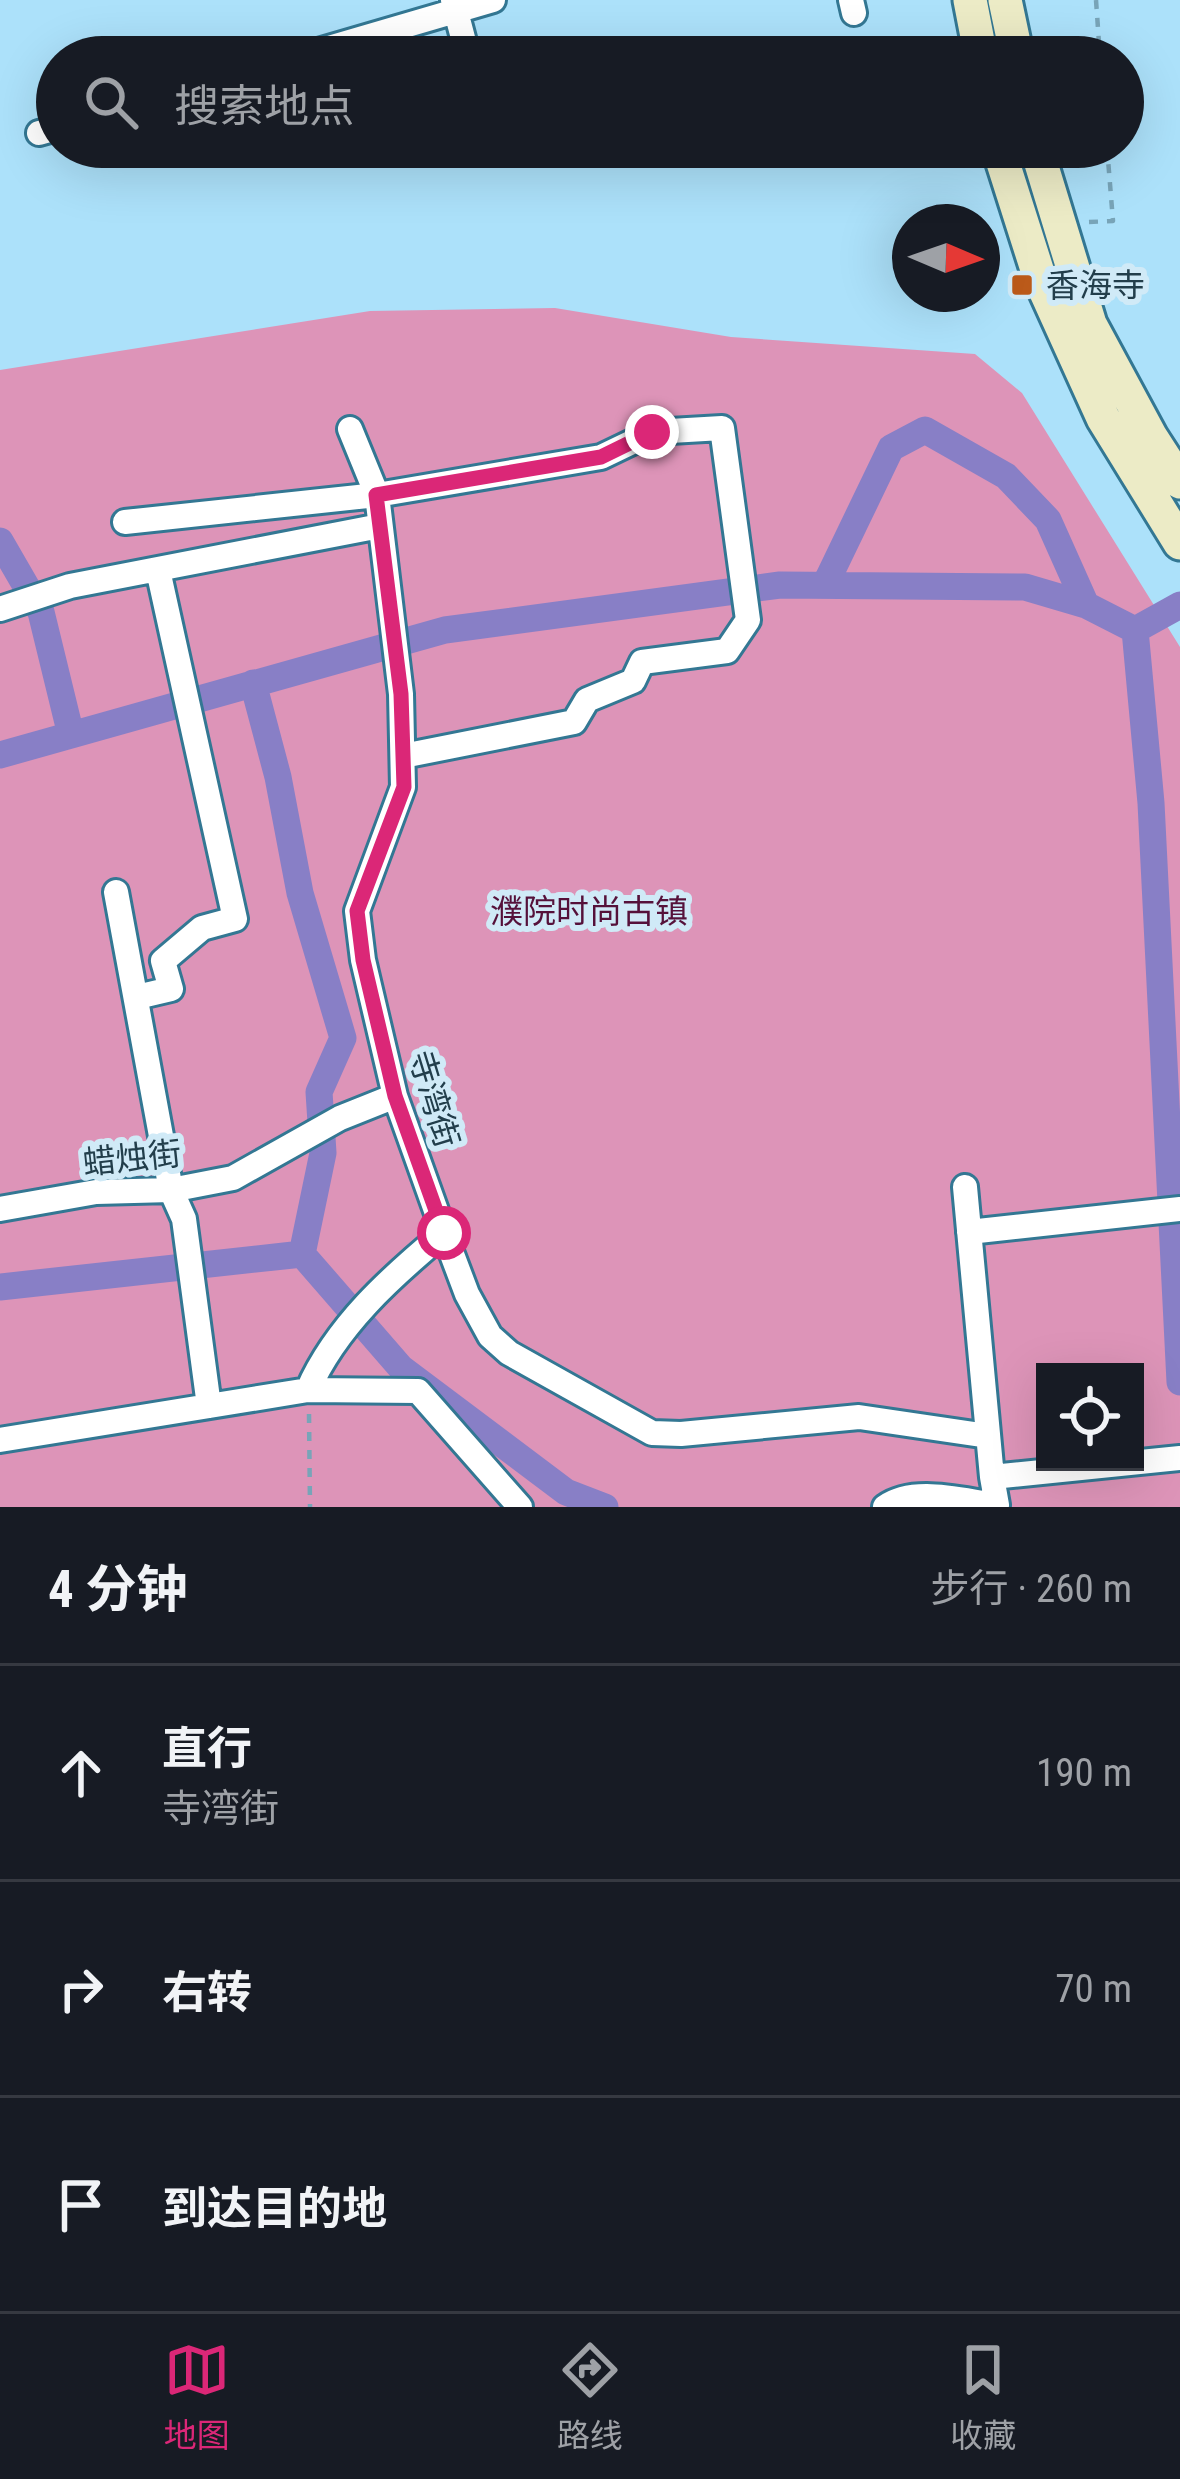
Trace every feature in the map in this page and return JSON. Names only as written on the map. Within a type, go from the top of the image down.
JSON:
[{"type":"street","points":[[362,36],[454,6],[493,0]]},
{"type":"street","points":[[970,0],[977,36]]},
{"type":"street","points":[[1005,0],[1013,36]]},
{"type":"street","points":[[454,6],[462,36]]},
{"type":"street","points":[[1005,168],[1040,279],[1102,418],[1180,543]]},
{"type":"street","points":[[1042,168],[1090,324],[1150,437],[1180,482]]},
{"type":"street","points":[[125,522],[376,495],[601,457],[652,432],[722,428],[748,620],[728,651],[642,662],[633,681],[586,700],[574,722],[403,757]]},
{"type":"street","name":"寺湾街","points":[[350,429],[376,495],[401,694],[404,787],[357,911],[363,960],[395,1096],[467,1294],[490,1336],[509,1353],[652,1433],[859,1417],[988,1436]]},
{"type":"street","points":[[8,606],[70,586],[380,526]]},
{"type":"street","points":[[137,997],[171,989],[163,961],[202,928],[235,920],[158,571]]},
{"type":"street","points":[[116,892],[171,1190],[184,1219],[209,1406]]},
{"type":"street","name":"蜡烛街","points":[[0,1209],[96,1192],[171,1190],[232,1178],[340,1118],[395,1096]]},
{"type":"street","points":[[887,1504],[914,1496],[997,1505],[965,1187]]},
{"type":"street","points":[[969,1232],[1180,1209]]},
{"type":"street","points":[[308,1390],[326,1350],[444,1233]]},
{"type":"street","points":[[0,1440],[308,1390],[418,1391],[520,1507]]},
{"type":"street","points":[[992,1477],[1180,1458]]},
{"type":"path","points":[[1096,0],[1099,36]]},
{"type":"path","points":[[1059,224],[1113,220],[1109,168]]},
{"type":"path","points":[[308,1390],[310,1507]]},
{"type":"green space","name":"濮院时尚古镇","points":[[555,308],[731,337],[975,354],[1022,393],[1180,647],[1180,1507],[0,1507],[0,370],[370,311]]},
{"type":"waterway","points":[[825,585],[891,448],[925,430],[1006,476],[1048,520],[1086,605]]},
{"type":"waterway","points":[[0,541],[41,612],[71,735]]},
{"type":"waterway","points":[[0,755],[445,630],[780,585],[1025,587],[1086,605],[1135,630],[1151,803],[1180,1382]]},
{"type":"waterway","points":[[1135,630],[1180,605]]},
{"type":"waterway","points":[[253,683],[278,777],[300,893],[343,1038],[319,1092],[323,1153],[302,1254]]},
{"type":"waterway","points":[[302,1254],[401,1368],[566,1492],[605,1507]]},
{"type":"waterway","points":[[0,1287],[302,1254]]},
{"type":"place","name":"香海寺","points":[[1022,285]]},
{"type":"route","points":[[444,1233],[395,1096],[363,960],[357,911],[404,787],[401,694],[376,495],[601,457],[652,432]]}]
